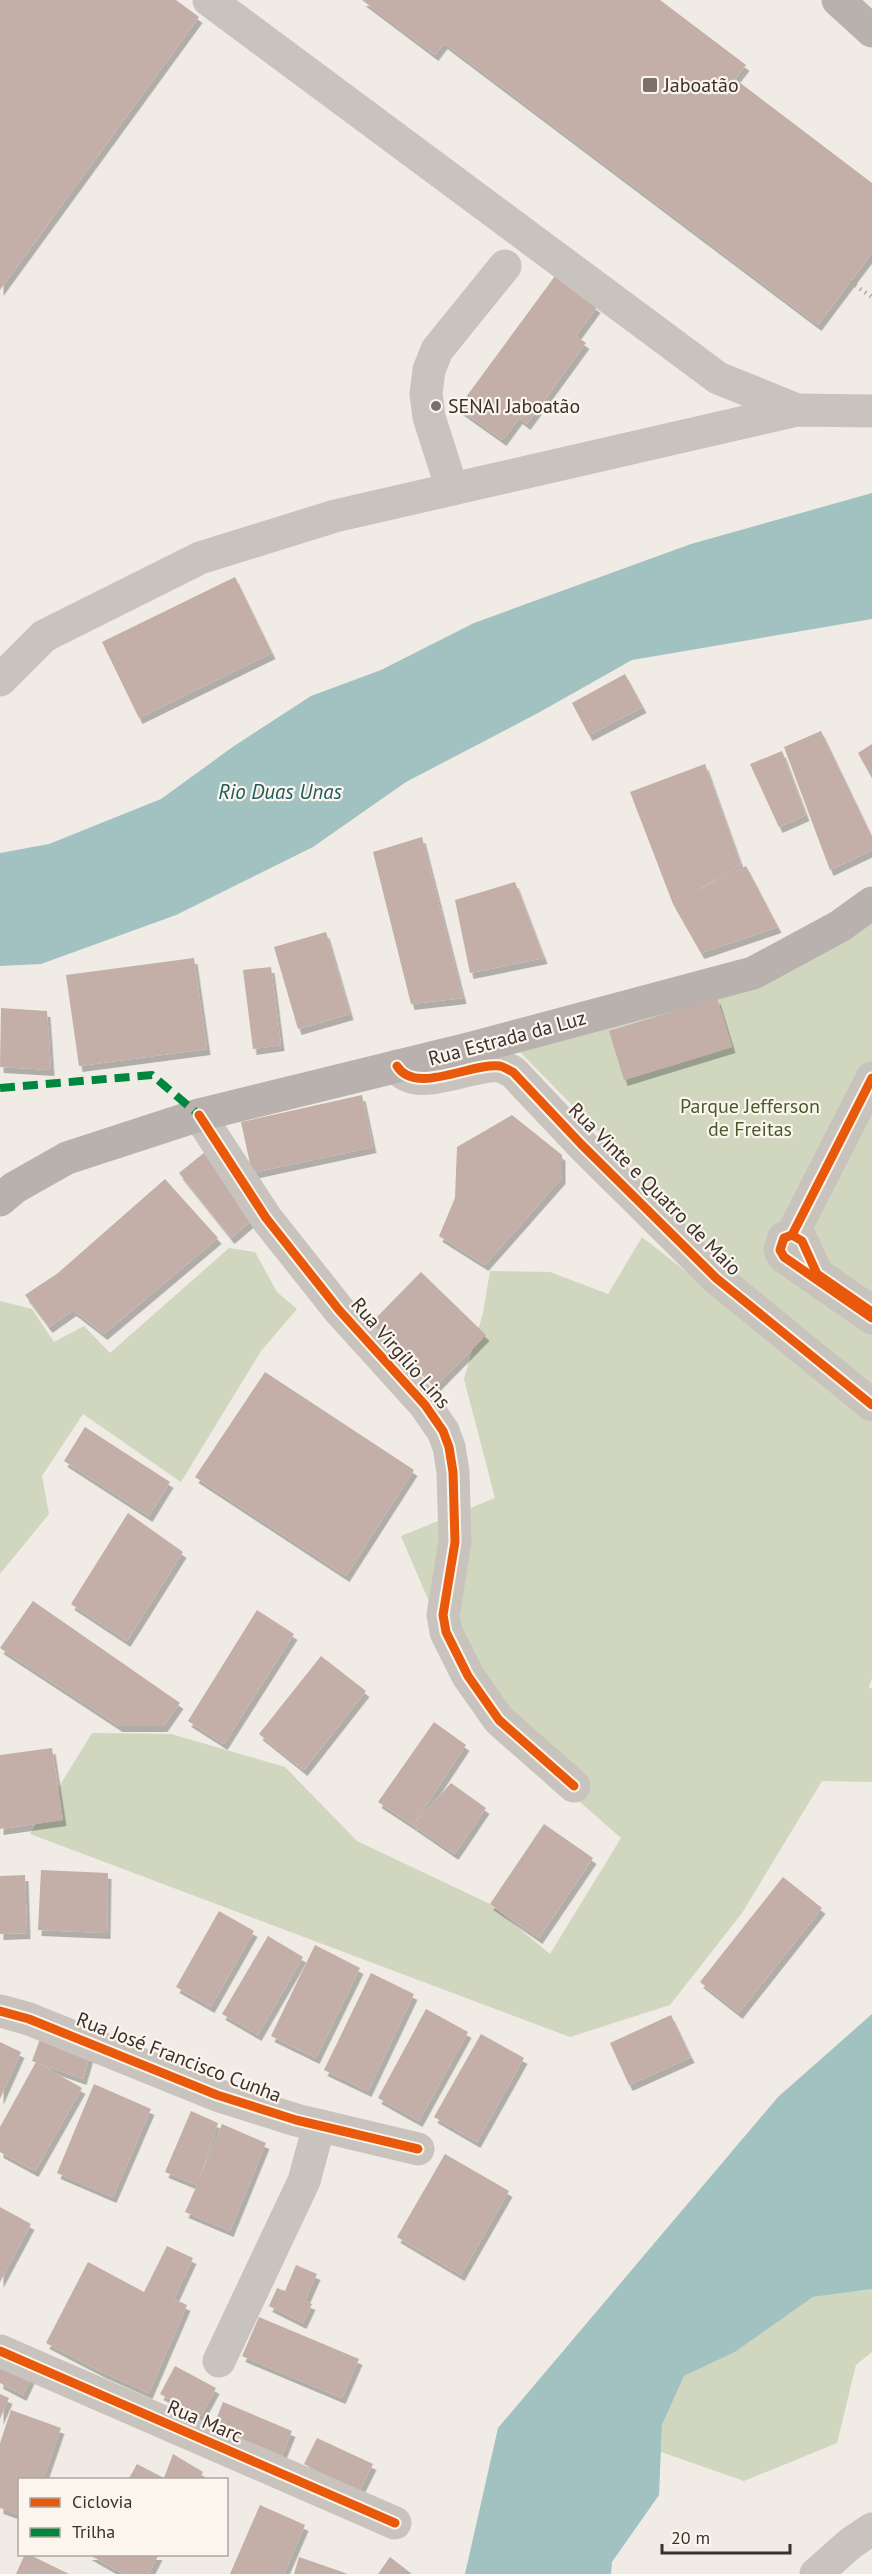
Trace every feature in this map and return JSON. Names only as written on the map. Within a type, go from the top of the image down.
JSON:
[{"type":"main road","points":[[838,0],[872,31]]},
{"type":"main road","name":"Rua Estrada da Luz","points":[[0,1200],[14,1188],[67,1158],[199,1115],[753,973],[840,926],[872,903]]},
{"type":"street","points":[[209,0],[718,378],[796,410]]},
{"type":"street","points":[[452,489],[429,417],[426,394],[429,370],[438,350],[505,266]]},
{"type":"street","points":[[0,680],[44,636],[200,558],[335,516],[796,410],[872,411]]},
{"type":"street","name":"Rua Vinte e Quatro de Maio","points":[[397,1066],[406,1076],[422,1080],[489,1067],[501,1066],[513,1072],[581,1144],[716,1278],[872,1405]]},
{"type":"street","points":[[872,1078],[792,1235],[784,1238],[780,1246],[784,1257],[872,1318]]},
{"type":"street","name":"Rua Virgílio Lins","points":[[199,1115],[266,1218],[339,1310],[425,1405],[443,1431],[449,1447],[453,1472],[455,1542],[442,1615],[446,1632],[468,1676],[499,1720],[574,1786]]},
{"type":"street","points":[[792,1235],[802,1241],[817,1274],[872,1312]]},
{"type":"street","name":"Rua José Francisco Cunha","points":[[0,2011],[29,2019],[217,2095],[319,2126],[418,2149]]},
{"type":"street","points":[[219,2361],[304,2181],[319,2126]]},
{"type":"street","name":"Rua Marc","points":[[0,2350],[395,2523]]},
{"type":"street","points":[[816,2574],[851,2543],[872,2529]]},
{"type":"green space","name":"Parque Jefferson de Freitas","points":[[872,919],[872,1387],[709,1255],[615,1149],[519,1051]]},
{"type":"green space","points":[[642,1237],[872,1418],[872,1678],[869,1687],[872,1689],[872,1782],[822,1781],[742,1913],[670,2005],[570,2037],[30,1834],[92,1733],[171,1734],[285,1767],[357,1841],[490,1904],[550,1954],[621,1838],[475,1710],[401,1536],[495,1498],[464,1379],[483,1313],[490,1271],[550,1272],[608,1294]]},
{"type":"green space","points":[[229,1248],[255,1252],[277,1292],[297,1309],[261,1351],[181,1482],[83,1414],[42,1476],[49,1514],[0,1574],[0,1301],[32,1309],[54,1342],[84,1326],[110,1353]]},
{"type":"green space","points":[[872,2289],[872,2352],[856,2365],[837,2443],[744,2481],[661,2452],[662,2425],[684,2376],[735,2352],[813,2297]]},
{"type":"water","name":"Rio Duas Unas","points":[[872,493],[872,619],[632,660],[538,713],[406,782],[313,847],[176,915],[41,964],[0,966],[0,853],[49,844],[161,799],[234,746],[311,696],[381,670],[474,623],[691,544]]},
{"type":"water","points":[[872,2014],[872,2289],[813,2297],[735,2352],[684,2376],[662,2425],[659,2495],[612,2562],[611,2574],[465,2574],[498,2428],[778,2097]]},
{"type":"building","points":[[0,0],[176,0],[199,17],[0,290]]},
{"type":"building","name":"Jaboatão","points":[[362,0],[660,0],[746,65],[735,79],[872,183],[872,253],[818,325],[444,43],[435,55]]},
{"type":"building","points":[[555,276],[597,307],[576,336],[586,343],[527,424],[519,418],[503,440],[458,408]]},
{"type":"building","points":[[235,577],[272,653],[139,718],[102,642]]},
{"type":"building","points":[[625,674],[643,707],[589,735],[572,703]]},
{"type":"building","points":[[821,731],[872,837],[872,850],[830,870],[784,747]]},
{"type":"building","points":[[872,744],[872,778],[858,753]]},
{"type":"building","points":[[782,751],[806,815],[779,827],[750,764]]},
{"type":"building","points":[[705,764],[741,865],[692,893],[746,866],[778,927],[701,953],[673,904],[630,792]]},
{"type":"building","points":[[422,837],[463,998],[411,1004],[373,852]]},
{"type":"building","points":[[515,882],[544,958],[470,973],[455,900]]},
{"type":"building","points":[[326,932],[350,1014],[298,1029],[274,947]]},
{"type":"building","points":[[194,958],[207,1049],[79,1066],[66,975]]},
{"type":"building","points":[[271,967],[281,1045],[253,1049],[243,970]]},
{"type":"building","points":[[717,998],[732,1047],[624,1080],[609,1031]]},
{"type":"building","points":[[1,1008],[47,1011],[51,1070],[0,1067]]},
{"type":"building","points":[[362,1095],[373,1147],[252,1173],[241,1122]]},
{"type":"building","points":[[512,1115],[562,1155],[562,1178],[485,1265],[439,1236],[455,1198],[457,1147]]},
{"type":"building","points":[[205,1152],[257,1216],[231,1238],[179,1173]]},
{"type":"building","points":[[165,1179],[218,1238],[104,1334],[73,1310],[49,1327],[25,1295],[58,1273]]},
{"type":"building","points":[[421,1272],[486,1335],[436,1386],[371,1323]]},
{"type":"building","points":[[265,1372],[414,1470],[346,1576],[195,1477]]},
{"type":"building","points":[[85,1427],[170,1482],[149,1516],[64,1461]]},
{"type":"building","points":[[128,1513],[183,1552],[127,1641],[71,1604]]},
{"type":"building","points":[[33,1601],[180,1703],[164,1726],[119,1726],[0,1648]]},
{"type":"building","points":[[257,1610],[294,1634],[224,1744],[188,1721]]},
{"type":"building","points":[[321,1656],[366,1691],[304,1770],[259,1734]]},
{"type":"building","points":[[434,1722],[466,1745],[413,1825],[378,1802]]},
{"type":"building","points":[[52,1748],[63,1820],[0,1829],[0,1755]]},
{"type":"building","points":[[451,1783],[486,1808],[455,1854],[413,1825]]},
{"type":"building","points":[[544,1824],[593,1858],[539,1938],[490,1904]]},
{"type":"building","points":[[41,1870],[108,1873],[107,1933],[38,1930]]},
{"type":"building","points":[[25,1875],[27,1933],[0,1934],[0,1876]]},
{"type":"building","points":[[783,1877],[822,1908],[739,2013],[700,1982]]},
{"type":"building","points":[[219,1911],[254,1931],[211,2007],[176,1987]]},
{"type":"building","points":[[268,1936],[303,1957],[258,2035],[222,2014]]},
{"type":"building","points":[[315,1945],[360,1968],[316,2058],[271,2036]]},
{"type":"building","points":[[371,1973],[414,1994],[368,2091],[324,2070]]},
{"type":"building","points":[[426,2009],[468,2032],[419,2121],[378,2098]]},
{"type":"building","points":[[671,2015],[691,2057],[629,2085],[610,2043]]},
{"type":"building","points":[[43,2031],[92,2048],[83,2079],[32,2061]]},
{"type":"building","points":[[481,2034],[524,2058],[477,2142],[434,2117]]},
{"type":"building","points":[[0,2042],[21,2052],[0,2099]]},
{"type":"building","points":[[36,2062],[82,2088],[35,2171],[0,2152],[0,2127]]},
{"type":"building","points":[[94,2084],[151,2109],[113,2197],[57,2173]]},
{"type":"building","points":[[191,2111],[218,2123],[199,2179],[222,2124],[266,2143],[230,2231],[185,2212],[197,2185],[165,2172]]},
{"type":"building","points":[[445,2154],[509,2191],[461,2275],[397,2237]]},
{"type":"building","points":[[0,2207],[31,2224],[0,2282]]},
{"type":"building","points":[[167,2246],[193,2258],[174,2299],[187,2305],[149,2393],[46,2343],[88,2262],[144,2292]]},
{"type":"building","points":[[296,2265],[317,2274],[305,2301],[312,2304],[303,2323],[269,2306],[277,2288],[285,2291]]},
{"type":"building","points":[[259,2317],[359,2359],[342,2398],[242,2356]]},
{"type":"building","points":[[0,2361],[32,2376],[23,2395],[0,2383]]},
{"type":"building","points":[[175,2366],[216,2388],[201,2416],[160,2394]]},
{"type":"building","points":[[0,2394],[9,2398],[0,2419]]},
{"type":"building","points":[[223,2402],[292,2431],[281,2458],[212,2430]]},
{"type":"building","points":[[11,2410],[61,2428],[44,2478],[18,2478],[18,2514],[0,2508],[0,2443]]},
{"type":"building","points":[[317,2438],[373,2464],[359,2492],[304,2464]]},
{"type":"building","points":[[173,2454],[203,2472],[200,2478],[164,2478]]},
{"type":"building","points":[[137,2464],[164,2478],[129,2478]]},
{"type":"building","points":[[260,2505],[305,2525],[284,2574],[230,2574]]},
{"type":"building","points":[[24,2556],[32,2556],[69,2574],[16,2574]]},
{"type":"building","points":[[92,2556],[158,2556],[149,2574],[123,2574]]},
{"type":"building","points":[[299,2557],[348,2574],[294,2574]]},
{"type":"building","points":[[390,2557],[412,2574],[378,2574]]},
{"type":"railway","points":[[850,282],[872,297]]},
{"type":"marked path","points":[[0,1088],[152,1075],[199,1115]]},
{"type":"cycle path","points":[[397,1066],[405,1074],[417,1078],[445,1076],[488,1066],[500,1066],[513,1072],[581,1144],[716,1278],[872,1405]]},
{"type":"cycle path","points":[[792,1235],[872,1078]]},
{"type":"cycle path","points":[[199,1115],[266,1218],[339,1310],[425,1405],[443,1431],[449,1447],[453,1472],[455,1542],[443,1615],[446,1632],[468,1676],[499,1720],[574,1786]]},
{"type":"cycle path","points":[[872,1312],[817,1274],[802,1241],[792,1235],[784,1238],[780,1250],[784,1257],[872,1318]]},
{"type":"cycle path","points":[[0,2011],[29,2019],[217,2095],[296,2120],[418,2149]]},
{"type":"cycle path","points":[[0,2351],[395,2523]]},
{"type":"place","name":"Jaboatão","points":[[650,85]]},
{"type":"place","name":"SENAI Jaboatão","points":[[436,406]]}]
